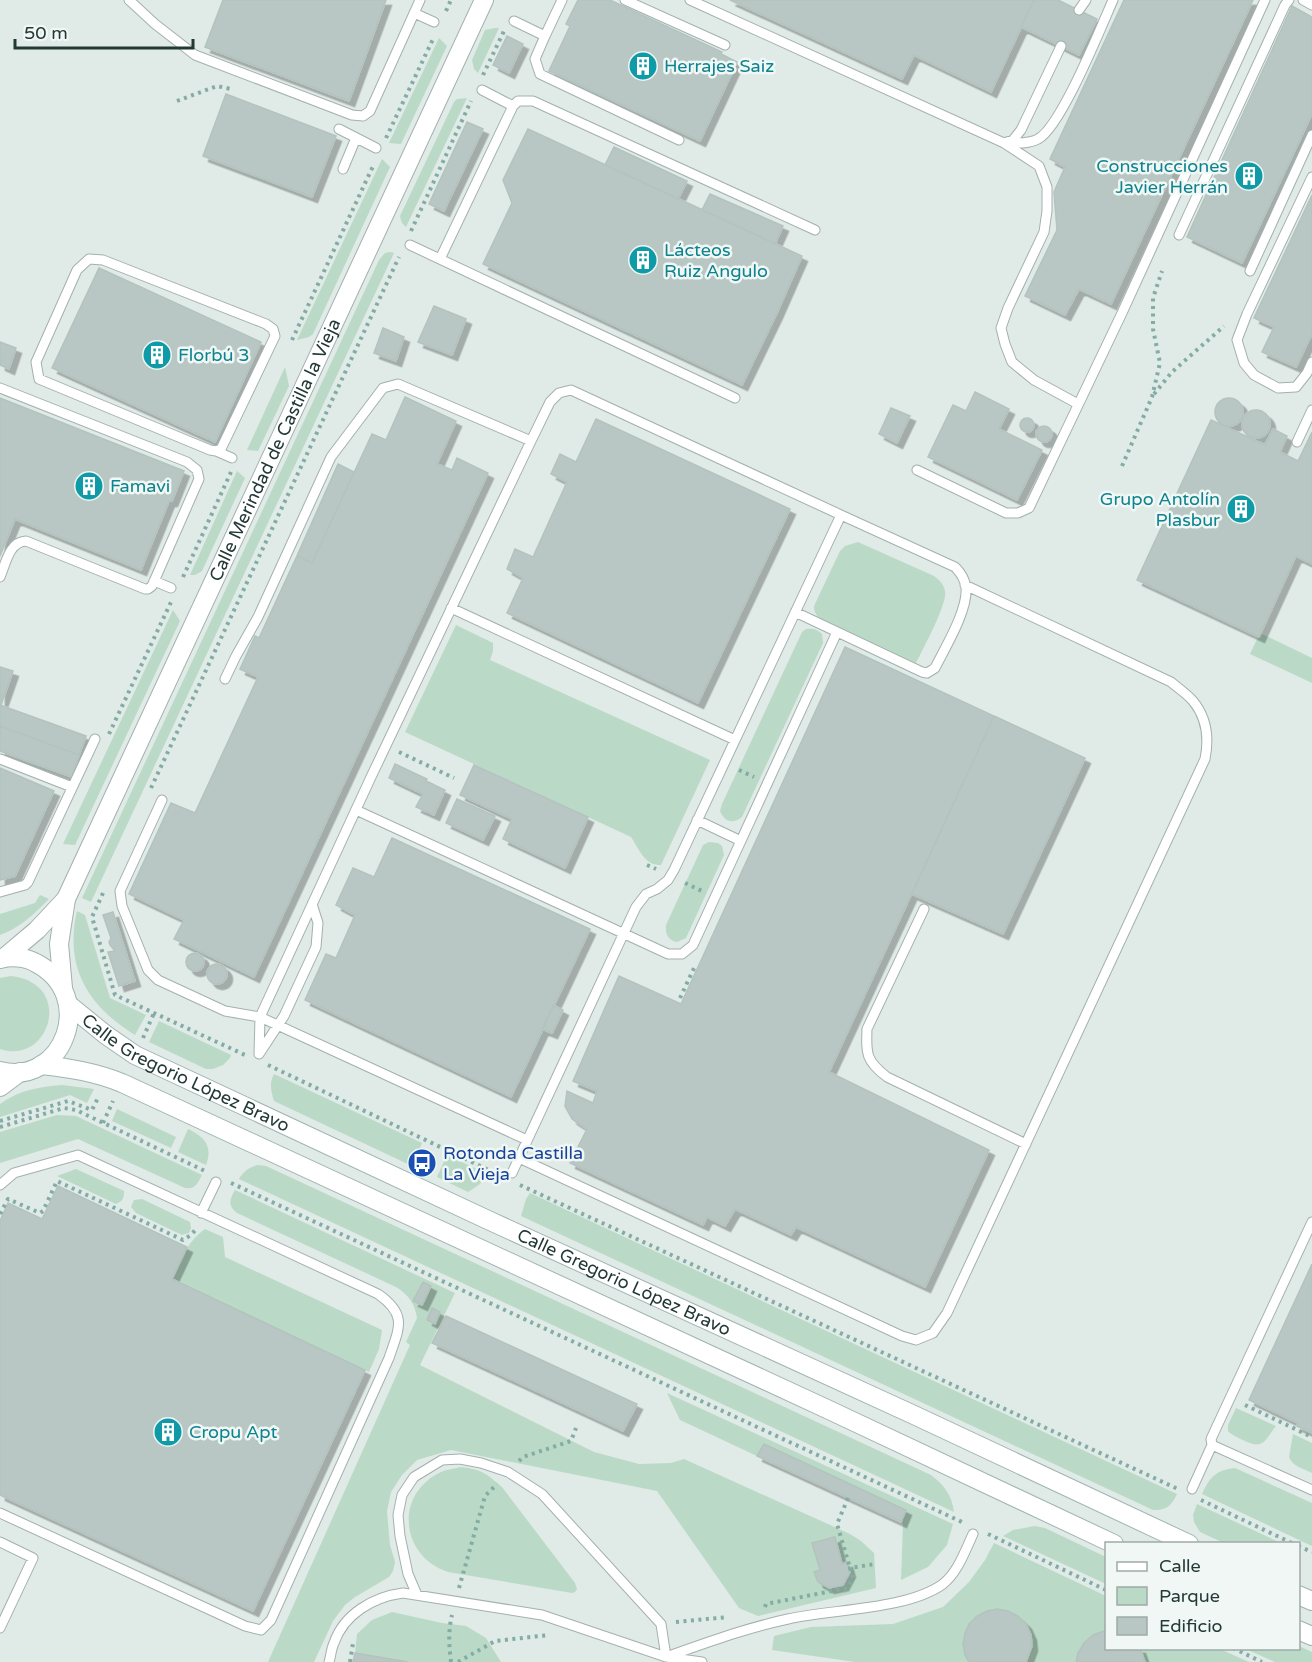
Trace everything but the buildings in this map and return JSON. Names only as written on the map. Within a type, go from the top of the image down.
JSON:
[{"type":"main road","name":"Calle Merindad de Castilla la Vieja","points":[[41,1065],[50,1058],[64,1039],[68,1028],[69,1017],[59,944],[66,900],[484,0]]},
{"type":"main road","name":"Calle Merindad de Castilla la Vieja","points":[[2,958],[37,930],[66,900]]},
{"type":"main road","name":"Calle Gregorio López Bravo","points":[[2,958],[18,958],[44,967],[55,976],[66,997],[106,1035],[135,1055],[1185,1542]]},
{"type":"main road","name":"Calle Gregorio López Bravo","points":[[41,1065],[99,1074],[122,1083],[1110,1542]]},
{"type":"main road","points":[[0,1071],[20,1072],[41,1065]]},
{"type":"main road","points":[[0,1087],[20,1072]]},
{"type":"lane","points":[[129,0],[195,55],[352,115],[363,116],[370,111],[420,0]]},
{"type":"lane","points":[[562,0],[535,59],[540,74],[679,140]]},
{"type":"lane","points":[[626,0],[725,45]]},
{"type":"lane","points":[[690,0],[1004,143],[1039,166],[1047,187],[1044,232],[1001,328],[1012,362],[1034,380],[1078,404]]},
{"type":"lane","points":[[1079,10],[1086,0]]},
{"type":"lane","points":[[1004,143],[1029,143],[1040,138],[1049,129],[1067,100],[1113,0]]},
{"type":"lane","points":[[917,470],[1005,513],[1018,513],[1029,508],[1122,313],[1265,0]]},
{"type":"lane","points":[[1179,235],[1289,0]]},
{"type":"lane","points":[[1303,0],[1312,5]]},
{"type":"lane","points":[[414,13],[434,22]]},
{"type":"lane","points":[[514,21],[545,36]]},
{"type":"lane","points":[[1004,143],[1013,140],[1021,130],[1061,46]]},
{"type":"lane","points":[[478,92],[513,106]]},
{"type":"lane","points":[[440,259],[513,106],[518,101],[533,101],[815,230]]},
{"type":"lane","points":[[339,129],[376,148]]},
{"type":"lane","points":[[1250,271],[1312,135]]},
{"type":"lane","points":[[343,169],[356,138]]},
{"type":"lane","points":[[1312,177],[1237,340],[1244,363],[1254,375],[1278,387],[1296,387],[1312,362]]},
{"type":"lane","points":[[410,245],[735,398]]},
{"type":"lane","points":[[216,451],[221,449],[225,443],[271,346],[275,336],[273,329],[255,319],[103,260],[88,259],[77,270],[36,362],[39,379],[232,458]]},
{"type":"lane","points":[[271,346],[281,350]]},
{"type":"lane","points":[[225,679],[258,617],[331,458],[383,388],[398,384],[531,441]]},
{"type":"lane","points":[[0,388],[187,462],[196,470],[199,479],[154,581],[148,589],[26,541],[19,541],[14,546],[0,577]]},
{"type":"lane","points":[[312,904],[318,923],[316,947],[284,1016],[259,1054],[260,1017],[312,904],[386,746],[531,441],[550,402],[559,393],[571,390],[955,567],[963,575],[966,589],[962,611],[935,668],[927,673],[795,612]]},
{"type":"lane","points":[[1297,442],[1312,410]]},
{"type":"lane","points":[[512,1173],[636,907],[646,894],[668,880],[674,870],[841,515]]},
{"type":"lane","points":[[154,581],[171,588]]},
{"type":"lane","points":[[519,1158],[891,1331],[916,1340],[933,1333],[948,1313],[1205,759],[1208,744],[1206,725],[1193,701],[1171,682],[965,585]]},
{"type":"lane","points":[[451,608],[735,740]]},
{"type":"lane","points":[[356,810],[668,954],[682,954],[693,945],[837,632]]},
{"type":"lane","points":[[0,892],[25,885],[28,882],[45,851],[94,739]]},
{"type":"lane","points":[[0,759],[72,787]]},
{"type":"lane","points":[[162,800],[120,891],[122,906],[148,970],[158,980],[225,1011],[260,1017],[279,1025],[527,1140]]},
{"type":"lane","points":[[698,820],[741,841]]},
{"type":"lane","points":[[924,909],[867,1029],[866,1050],[873,1066],[887,1077],[1026,1144]]},
{"type":"lane","points":[[0,1185],[14,1173],[78,1155],[378,1294],[390,1302],[398,1319],[399,1329],[389,1358],[271,1620],[261,1630],[245,1626],[0,1513]]},
{"type":"lane","points":[[201,1213],[216,1182]]},
{"type":"lane","points":[[1192,1489],[1212,1445],[1211,1439],[1312,1222]]},
{"type":"lane","points":[[1212,1445],[1312,1490]]},
{"type":"lane","points":[[417,1595],[408,1574],[400,1536],[398,1515],[402,1495],[414,1477],[442,1460],[460,1459],[481,1463],[508,1473],[542,1494],[661,1624],[666,1657]]},
{"type":"lane","points":[[666,1657],[737,1632],[786,1620],[889,1604],[916,1597],[944,1582],[958,1566],[973,1534]]},
{"type":"lane","points":[[0,1542],[33,1558],[0,1628]]},
{"type":"lane","points":[[329,1662],[334,1642],[350,1616],[387,1595],[403,1593],[542,1615],[666,1657],[702,1662]]},
{"type":"path","points":[[482,78],[505,28]]},
{"type":"path","points":[[177,101],[217,86],[240,92]]},
{"type":"path","points":[[410,233],[478,92]]},
{"type":"path","points":[[1122,466],[1152,397],[1160,363],[1153,328],[1153,297],[1162,270],[1179,235]]},
{"type":"path","points":[[147,797],[401,254]]},
{"type":"path","points":[[1152,397],[1172,372],[1226,323]]},
{"type":"path","points":[[386,746],[454,778]]},
{"type":"path","points":[[724,763],[767,783]]},
{"type":"path","points":[[103,891],[92,917],[115,995],[248,1056]]},
{"type":"path","points":[[267,1065],[498,1174]]},
{"type":"path","points":[[0,1127],[64,1108],[76,1110],[209,1173]]},
{"type":"path","points":[[0,1214],[5,1202],[9,1199],[40,1213],[57,1180],[183,1240],[197,1228]]},
{"type":"path","points":[[230,1182],[964,1523]]},
{"type":"path","points":[[520,1185],[1178,1489]]},
{"type":"path","points":[[1242,1404],[1312,1437]]},
{"type":"path","points":[[451,1662],[450,1624],[485,1496],[523,1457],[571,1441],[576,1428]]},
{"type":"path","points":[[848,1498],[837,1524],[850,1568]]},
{"type":"path","points":[[1200,1499],[1290,1542]]},
{"type":"path","points":[[985,1533],[1105,1589]]},
{"type":"path","points":[[442,1614],[452,1616]]},
{"type":"path","points":[[350,1662],[354,1639]]},
{"type":"path","points":[[1237,1650],[1262,1662]]},
{"type":"green space","points":[[499,28],[478,73],[474,69],[472,60],[485,30]]},
{"type":"green space","points":[[439,38],[447,46],[401,144],[389,143]]},
{"type":"green space","points":[[467,98],[406,227],[400,216],[454,102],[457,99]]},
{"type":"green space","points":[[382,159],[390,167],[313,334],[297,340]]},
{"type":"green space","points":[[385,253],[394,253],[91,902],[82,898],[379,260]]},
{"type":"green space","points":[[285,367],[289,386],[258,451],[247,450]]},
{"type":"green space","points":[[237,471],[245,478],[202,571],[190,575]]},
{"type":"green space","points":[[858,542],[934,576],[944,586],[943,605],[916,663],[818,617],[815,613],[814,606],[840,551],[845,546]]},
{"type":"green space","points":[[173,610],[180,621],[75,845],[63,844]]},
{"type":"green space","points":[[456,625],[493,643],[490,660],[710,760],[661,865],[655,865],[647,860],[631,837],[405,732]]},
{"type":"green space","points":[[806,629],[815,629],[820,632],[823,643],[742,817],[729,821],[720,811],[722,804],[802,632]]},
{"type":"green space","points":[[1260,633],[1312,658],[1312,683],[1250,654]]},
{"type":"green space","points":[[709,842],[722,846],[724,855],[686,938],[677,942],[671,940],[666,931],[666,925],[703,845]]},
{"type":"green space","points":[[40,895],[49,899],[20,924],[0,935],[0,914],[35,903]]},
{"type":"green space","points":[[77,911],[85,915],[110,998],[146,1015],[135,1035],[104,1011],[84,983],[77,967],[74,950]]},
{"type":"green space","points":[[11,976],[31,982],[43,993],[49,1007],[48,1021],[42,1035],[32,1046],[17,1051],[0,1049],[0,978]]},
{"type":"green space","points":[[159,1021],[231,1055],[230,1058],[223,1065],[206,1069],[149,1042]]},
{"type":"green space","points":[[274,1074],[422,1143],[412,1166],[274,1101],[271,1081]]},
{"type":"green space","points":[[62,1085],[94,1089],[87,1103],[70,1095],[0,1117],[0,1104],[14,1095],[37,1088]]},
{"type":"green space","points":[[117,1109],[176,1137],[171,1148],[112,1121]]},
{"type":"green space","points":[[57,1115],[76,1116],[202,1175],[194,1187],[185,1188],[78,1139],[0,1163],[0,1132]]},
{"type":"green space","points":[[188,1129],[199,1135],[208,1147],[206,1165],[178,1152]]},
{"type":"green space","points":[[447,1155],[487,1174],[480,1184],[468,1192],[437,1177]]},
{"type":"green space","points":[[258,1165],[266,1166],[931,1475],[947,1491],[954,1512],[239,1179],[247,1170]]},
{"type":"green space","points":[[76,1169],[124,1191],[123,1199],[116,1204],[57,1176]]},
{"type":"green space","points":[[235,1190],[455,1293],[420,1365],[594,1452],[639,1464],[671,1463],[684,1459],[850,1534],[874,1553],[876,1588],[758,1616],[739,1608],[657,1491],[451,1450],[417,1460],[402,1475],[391,1492],[387,1511],[390,1545],[395,1562],[389,1577],[345,1605],[333,1621],[314,1662],[268,1662],[410,1345],[406,1342],[417,1318],[411,1300],[396,1287],[237,1213],[230,1202]]},
{"type":"green space","points":[[530,1193],[1177,1494],[1168,1506],[1153,1510],[521,1216]]},
{"type":"green space","points":[[142,1199],[190,1222],[189,1233],[182,1235],[136,1213],[131,1207],[134,1200]]},
{"type":"green space","points":[[205,1229],[223,1237],[225,1257],[382,1330],[379,1349],[369,1372],[172,1279],[189,1245]]},
{"type":"green space","points":[[667,1393],[953,1524],[947,1545],[928,1567],[901,1580],[903,1524],[901,1522],[906,1509],[764,1444],[757,1456],[680,1420]]},
{"type":"green space","points":[[1236,1408],[1276,1426],[1263,1442],[1251,1444],[1228,1431],[1228,1425]]},
{"type":"green space","points":[[1293,1434],[1312,1443],[1312,1473],[1295,1465],[1289,1457]]},
{"type":"green space","points":[[460,1467],[483,1472],[502,1487],[575,1583],[577,1589],[575,1592],[448,1572],[432,1564],[420,1553],[412,1539],[409,1524],[410,1509],[416,1495],[426,1482],[441,1472]]},
{"type":"green space","points":[[1235,1468],[1312,1503],[1312,1546],[1202,1494],[1214,1475]]},
{"type":"green space","points":[[1197,1504],[1279,1542],[1222,1542],[1200,1532],[1193,1515]]},
{"type":"green space","points":[[1035,1526],[1045,1528],[1105,1557],[1105,1584],[1003,1536],[1013,1530]]},
{"type":"green space","points":[[994,1543],[1105,1596],[1105,1650],[1222,1650],[1249,1662],[855,1662],[772,1650],[774,1636],[811,1627],[893,1624],[943,1607],[969,1582]]},
{"type":"green space","points":[[392,1612],[466,1626],[486,1638],[501,1662],[408,1662],[355,1653],[357,1634],[372,1620]]},
{"type":"green space","points":[[1300,1646],[1312,1652],[1312,1662],[1275,1662],[1248,1650],[1300,1650]]},
{"type":"place","name":"Herrajes Saiz","points":[[643,66]]},
{"type":"place","name":"Construcciones Javier Herrán","points":[[1249,176]]},
{"type":"place","name":"Lácteos Ruiz Angulo","points":[[643,260]]},
{"type":"place","name":"Florbú 3","points":[[157,355]]},
{"type":"place","name":"Famavi","points":[[89,486]]},
{"type":"place","name":"Grupo Antolín Plasbur","points":[[1241,509]]},
{"type":"place","name":"Rotonda Castilla La Vieja","points":[[422,1163]]},
{"type":"place","name":"Cropu Apt","points":[[168,1432]]}]
